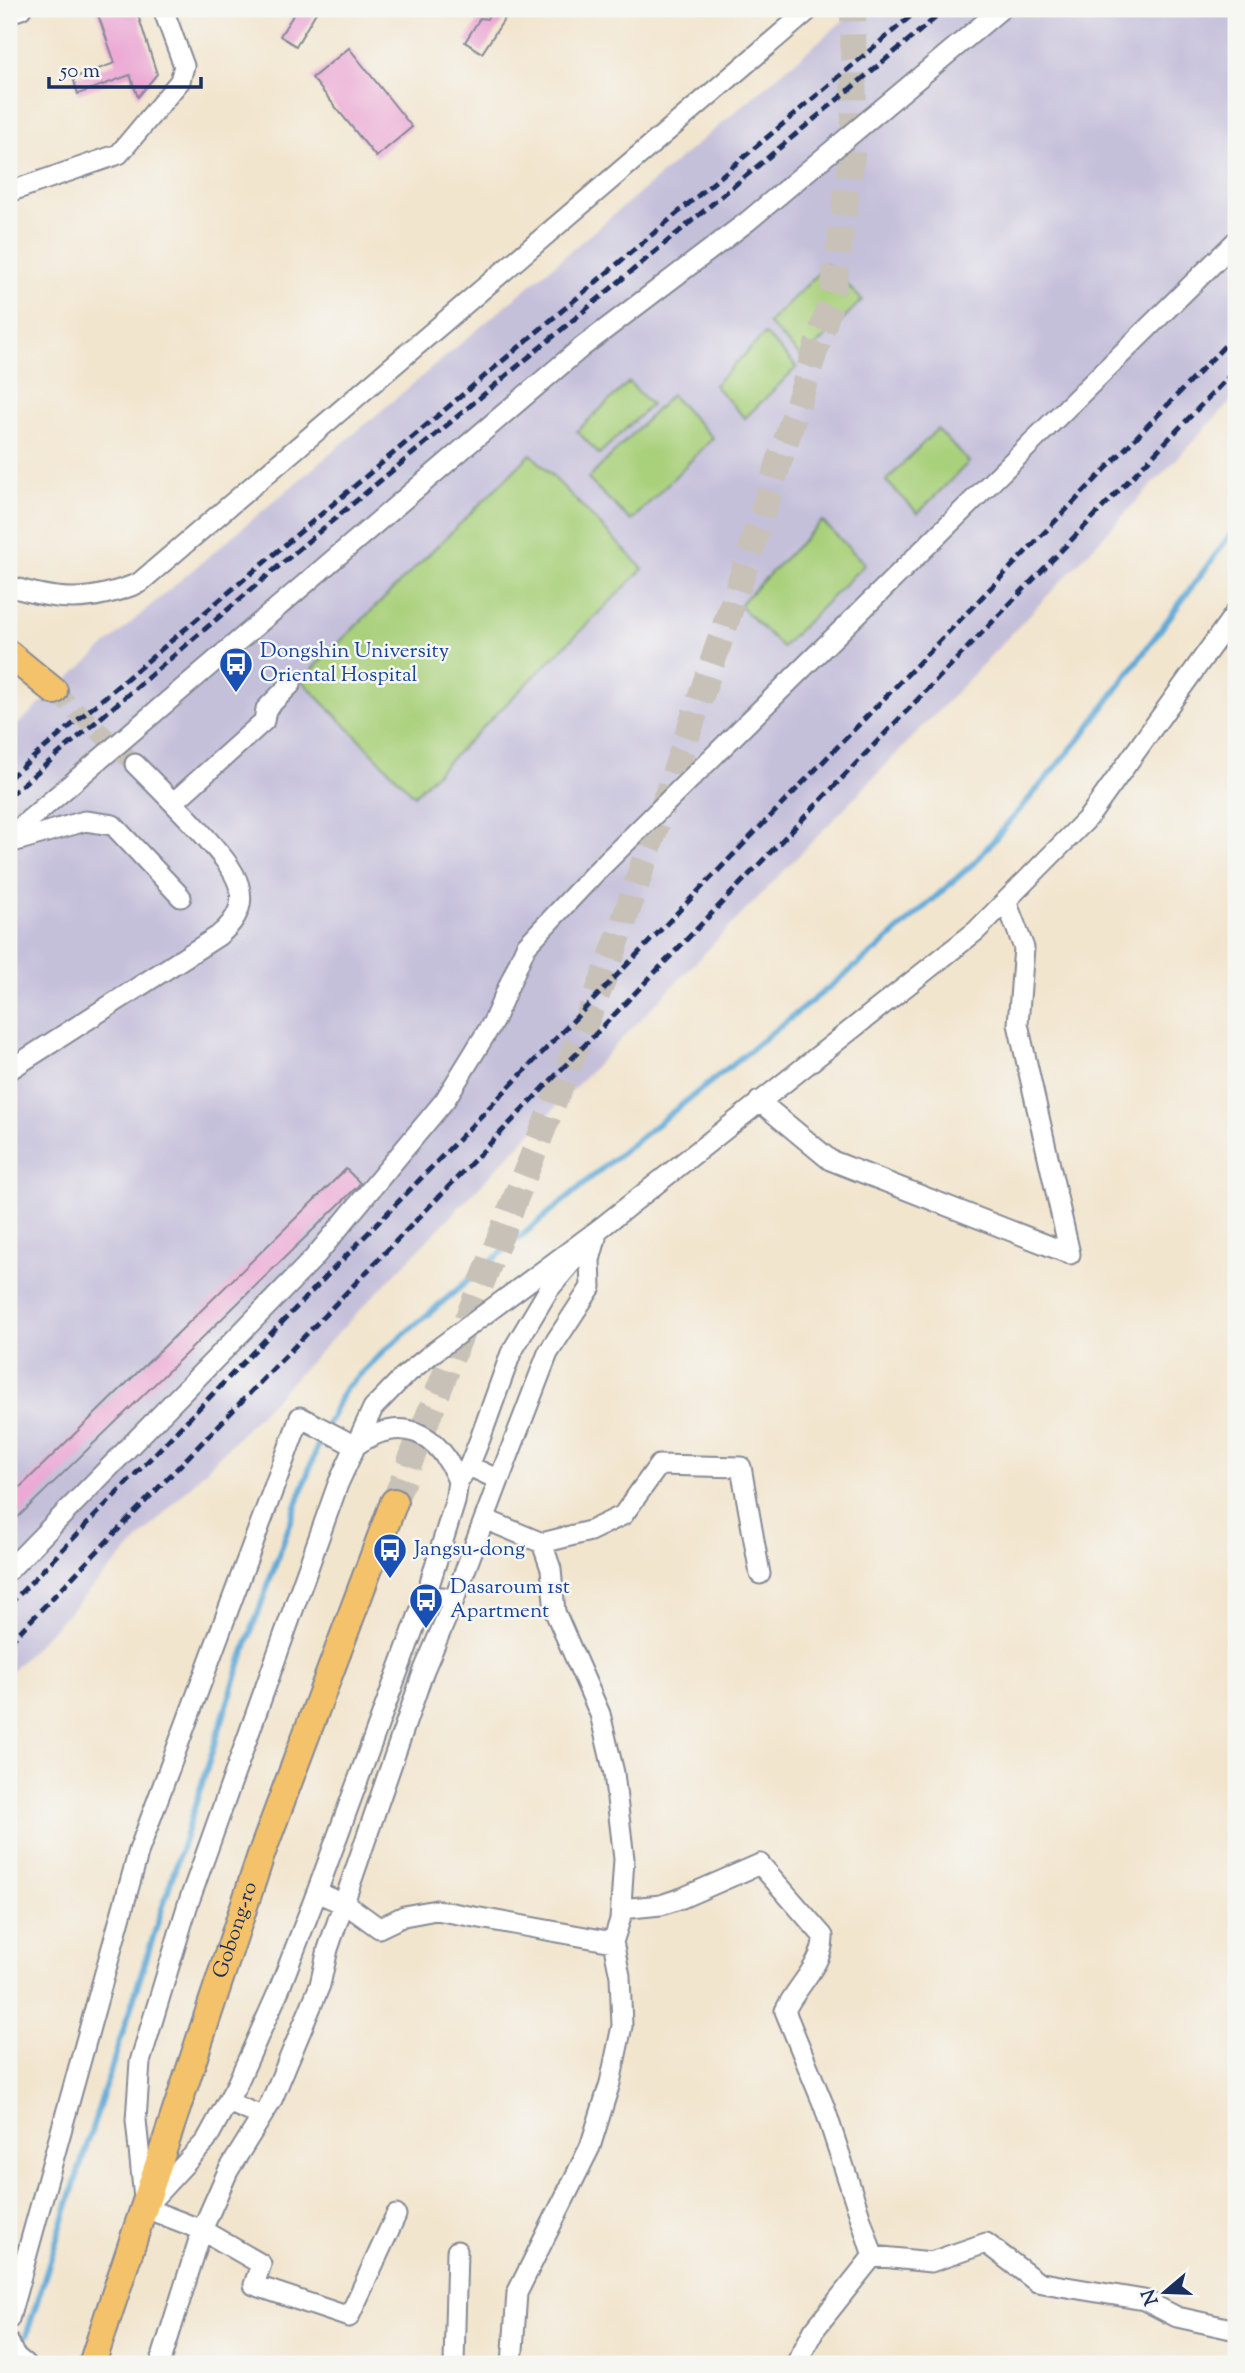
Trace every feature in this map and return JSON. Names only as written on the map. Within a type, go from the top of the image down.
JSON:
[{"type":"main road","points":[[9,654],[54,691]]},
{"type":"main road","name":"Gobong-ro","points":[[92,2364],[261,1854],[394,1502]]},
{"type":"street","points":[[9,13],[21,9]]},
{"type":"street","points":[[9,192],[120,154],[180,81],[184,66],[163,9]]},
{"type":"street","points":[[9,586],[67,600],[96,597],[139,583],[810,9]]},
{"type":"street","points":[[9,837],[582,347],[748,221],[1001,9]]},
{"type":"street","points":[[9,1570],[313,1259],[437,1110],[492,1022],[526,946],[595,873],[1236,241]]},
{"type":"street","points":[[145,2208],[136,2120],[140,2062],[187,1907],[338,1484],[349,1443],[373,1408],[402,1377],[526,1280],[598,1230],[976,931],[1088,818],[1236,612]]},
{"type":"street","points":[[174,802],[264,721],[266,709],[291,684]]},
{"type":"street","points":[[9,1070],[218,936],[234,920],[241,896],[236,874],[174,802],[135,764]]},
{"type":"street","points":[[9,843],[85,821],[113,825],[181,897]]},
{"type":"street","points":[[759,1101],[831,1160],[1070,1254],[1018,1024],[1024,948],[1006,901]]},
{"type":"street","points":[[145,2208],[206,2141],[228,2102],[279,1990],[317,1892],[427,1592],[464,1474],[511,1353],[548,1289],[598,1230]]},
{"type":"street","points":[[160,2364],[202,2230],[228,2171],[271,2102],[320,1985],[343,1904],[424,1670],[487,1520],[499,1480],[548,1353],[591,1287],[590,1260],[598,1230]]},
{"type":"street","points":[[9,2319],[139,1850],[300,1417],[349,1443],[404,1429],[434,1441],[464,1474],[499,1480]]},
{"type":"street","points":[[487,1520],[542,1543],[590,1531],[623,1515],[659,1465],[741,1467],[760,1574]]},
{"type":"street","points":[[512,2364],[517,2293],[590,2147],[610,2083],[622,2026],[621,1976],[613,1942],[621,1909],[624,1859],[614,1773],[600,1714],[555,1612],[551,1569],[542,1543]]},
{"type":"street","points":[[427,1592],[454,1601]]},
{"type":"street","points":[[621,1909],[661,1905],[761,1864],[816,1925],[823,1936],[824,1946],[785,2011],[824,2106],[873,2256]]},
{"type":"street","points":[[317,1892],[343,1904],[379,1928],[404,1916],[436,1910],[613,1942]]},
{"type":"street","points":[[228,2102],[261,2116]]},
{"type":"street","points":[[145,2208],[202,2230],[261,2264],[254,2285],[349,2317],[396,2214]]},
{"type":"street","points":[[873,2256],[930,2262],[986,2243],[1037,2282],[1144,2300],[1177,2317],[1236,2330]]},
{"type":"street","points":[[454,2364],[457,2252]]},
{"type":"street","points":[[796,2364],[814,2330],[873,2256]]},
{"type":"street","points":[[9,2343],[14,2355],[25,2364]]},
{"type":"shaded area","points":[[857,9],[1236,9],[1236,396],[966,682],[9,1674],[9,732],[151,605]]},
{"type":"green space","points":[[827,265],[862,300],[803,359],[768,323]]},
{"type":"green space","points":[[765,334],[797,367],[745,418],[714,385]]},
{"type":"green space","points":[[629,382],[651,405],[599,454],[577,431]]},
{"type":"green space","points":[[671,395],[713,438],[631,521],[588,479]]},
{"type":"green space","points":[[937,429],[969,462],[918,513],[886,481]]},
{"type":"green space","points":[[531,454],[643,569],[414,795],[301,680]]},
{"type":"green space","points":[[822,521],[865,564],[782,647],[739,605]]},
{"type":"building","points":[[96,9],[136,9],[157,74],[138,97],[130,75],[78,94],[73,78],[115,63]]},
{"type":"building","points":[[297,9],[318,9],[296,46],[280,36]]},
{"type":"building","points":[[491,9],[511,9],[482,53],[465,42],[480,18],[487,19]]},
{"type":"building","points":[[349,48],[412,127],[376,157],[312,78]]},
{"type":"building","points":[[346,1169],[360,1183],[358,1186],[9,1526],[9,1498]]},
{"type":"waterway","points":[[26,2336],[242,1658],[319,1442],[344,1390],[384,1351],[611,1161],[876,950],[976,861],[1083,735],[1236,527]]},
{"type":"tunnel","points":[[394,1502],[608,967],[744,570],[832,299],[854,140],[853,9]]},
{"type":"tunnel","points":[[54,691],[135,764]]},
{"type":"railway","points":[[9,778],[919,9]]},
{"type":"railway","points":[[9,796],[320,531],[946,9]]},
{"type":"railway","points":[[9,1605],[1236,334]]},
{"type":"railway","points":[[9,1643],[1236,369]]},
{"type":"place","name":"Dongshin University Oriental Hospital","points":[[236,694]]},
{"type":"place","name":"Jangsu-dong","points":[[390,1580]]},
{"type":"place","name":"Dasaroum 1st Apartment","points":[[426,1630]]}]
